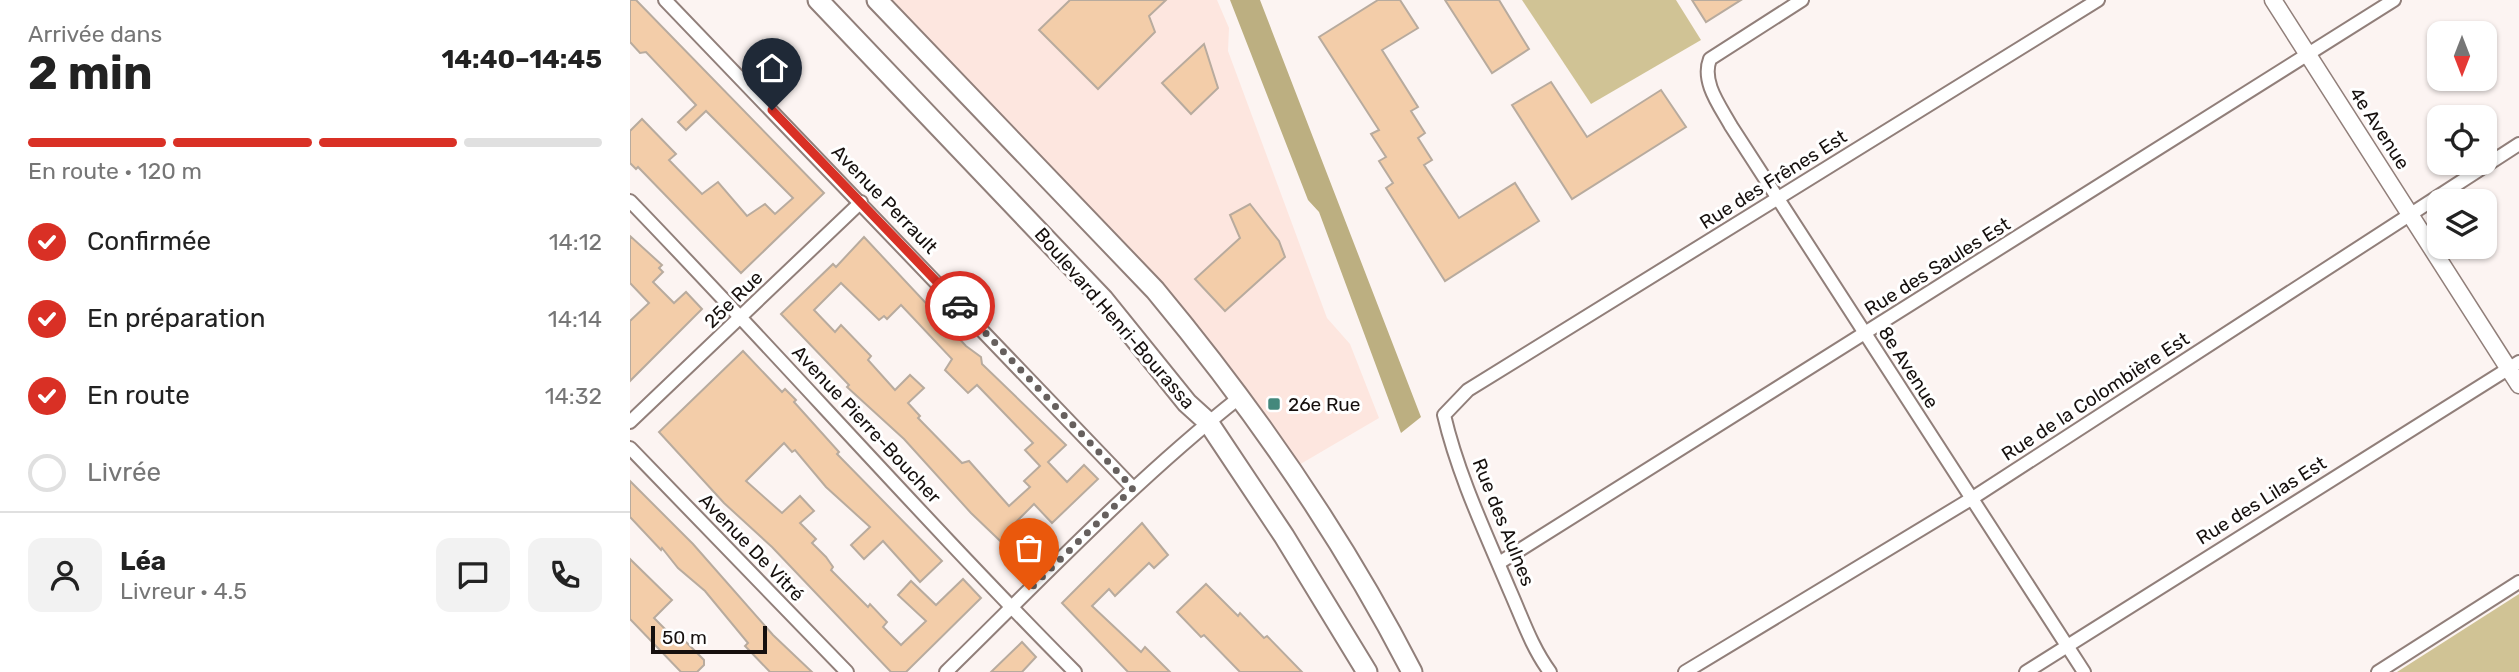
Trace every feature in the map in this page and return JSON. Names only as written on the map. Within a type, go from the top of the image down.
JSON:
[{"type":"main road","name":"Boulevard Henri-Bourassa","points":[[818,0],[1103,299],[1187,402],[1208,422],[1284,536],[1367,672]]},
{"type":"main road","points":[[877,0],[1155,290],[1240,397],[1320,509],[1412,672]]},
{"type":"street","name":"Avenue Perrault","points":[[665,0],[1133,488]]},
{"type":"street","name":"8e Avenue","points":[[1802,0],[1710,59],[1706,70],[1707,80],[1731,127],[2084,672]]},
{"type":"street","name":"Rue des Frênes Est","points":[[1468,390],[2098,0]]},
{"type":"street","name":"4e Avenue","points":[[2273,0],[2411,215],[2514,365],[2519,385]]},
{"type":"street","name":"Rue des Saules Est","points":[[1499,563],[2394,0]]},
{"type":"street","name":"Rue de la Colombière Est","points":[[1685,672],[1971,499],[2519,144]]},
{"type":"street","name":"Avenue Pierre-Boucher","points":[[630,201],[743,317],[1075,672]]},
{"type":"street","name":"25e Rue","points":[[630,422],[861,202]]},
{"type":"street","name":"Rue des Lilas Est","points":[[2026,672],[2514,365]]},
{"type":"street","name":"Rue des Aulnes","points":[[1468,390],[1444,415],[1450,440],[1499,563],[1539,655],[1550,672]]},
{"type":"street","points":[[946,672],[1133,488],[1240,397]]},
{"type":"street","name":"Avenue De Vitré","points":[[630,449],[847,672]]},
{"type":"street","points":[[2378,672],[2519,582]]},
{"type":"shaded area","points":[[877,0],[1217,0],[1229,28],[1228,51],[1327,318],[1350,344],[1379,418],[1292,469],[1228,382]]},
{"type":"shaded area","points":[[1230,0],[1260,0],[1421,417],[1401,433],[1319,212],[1308,200]]},
{"type":"shaded area","points":[[1522,0],[1676,0],[1701,40],[1591,104]]},
{"type":"shaded area","points":[[2519,594],[2519,672],[2397,672]]},
{"type":"building","points":[[630,0],[636,0],[824,193],[741,273],[638,167],[636,169],[630,163],[630,131],[642,119],[676,154],[669,160],[702,194],[718,182],[747,216],[765,204],[775,214],[793,198],[706,111],[686,130],[678,122],[696,105],[646,52],[640,53],[630,42]]},
{"type":"building","points":[[1070,0],[1166,0],[1149,16],[1155,32],[1098,89],[1039,30]]},
{"type":"building","points":[[1378,0],[1400,0],[1418,28],[1382,50],[1418,107],[1411,111],[1425,133],[1418,138],[1432,160],[1424,165],[1459,218],[1515,183],[1539,221],[1445,281],[1386,188],[1393,183],[1379,161],[1386,157],[1371,134],[1379,130],[1319,37]]},
{"type":"building","points":[[1445,0],[1499,0],[1529,49],[1492,73]]},
{"type":"building","points":[[1692,0],[1741,0],[1706,22]]},
{"type":"building","points":[[1204,44],[1218,88],[1191,114],[1162,83]]},
{"type":"building","points":[[1551,82],[1587,137],[1661,90],[1686,127],[1572,199],[1512,105]]},
{"type":"building","points":[[1250,204],[1279,241],[1285,257],[1225,311],[1195,279],[1240,238],[1230,215]]},
{"type":"building","points":[[630,236],[662,265],[659,268],[663,272],[653,282],[674,303],[686,292],[702,309],[630,381],[630,321],[649,303],[630,283]]},
{"type":"building","points":[[864,237],[966,346],[981,357],[982,364],[1066,445],[1048,462],[1067,482],[1084,465],[1098,479],[1052,523],[1034,504],[1015,523],[1033,542],[1017,557],[971,513],[904,439],[847,387],[849,385],[781,314],[833,264],[836,267]],"holes":[[[841,283],[879,320],[884,316],[887,319],[901,305],[952,359],[945,370],[968,393],[977,385],[1033,443],[1025,450],[1040,466],[1024,481],[1030,487],[1009,506],[969,461],[962,463],[918,418],[920,416],[908,403],[924,388],[910,375],[895,390],[868,360],[871,356],[841,325],[835,332],[814,310]]]},
{"type":"building","points":[[743,351],[782,392],[785,389],[796,400],[794,402],[839,452],[837,454],[942,561],[920,582],[883,541],[864,559],[851,545],[870,527],[826,487],[795,450],[792,452],[784,443],[746,481],[782,513],[800,496],[814,511],[800,523],[816,539],[812,543],[826,557],[833,567],[831,570],[887,622],[883,627],[901,645],[926,621],[898,595],[911,581],[936,605],[963,579],[981,598],[906,672],[891,672],[772,547],[724,503],[659,432]]},
{"type":"building","points":[[630,481],[693,544],[773,635],[812,672],[770,672],[745,646],[748,643],[705,591],[678,568],[630,517]]},
{"type":"building","points":[[1142,523],[1168,555],[1154,568],[1149,563],[1115,596],[1109,589],[1092,606],[1141,652],[1145,647],[1170,672],[1128,672],[1062,603]]},
{"type":"building","points":[[630,559],[672,600],[654,618],[676,640],[680,636],[704,660],[704,665],[697,672],[681,672],[630,619]]},
{"type":"building","points":[[1206,584],[1238,616],[1240,613],[1264,638],[1267,636],[1302,672],[1240,672],[1204,635],[1201,637],[1177,612]]},
{"type":"building","points":[[1022,642],[1036,657],[1022,672],[991,672]]},
{"type":"way so far","points":[[960,306],[1133,488],[1029,590]]},
{"type":"place","name":"26e Rue","points":[[1274,404]]},
{"type":"route","points":[[772,110],[960,306]]}]
